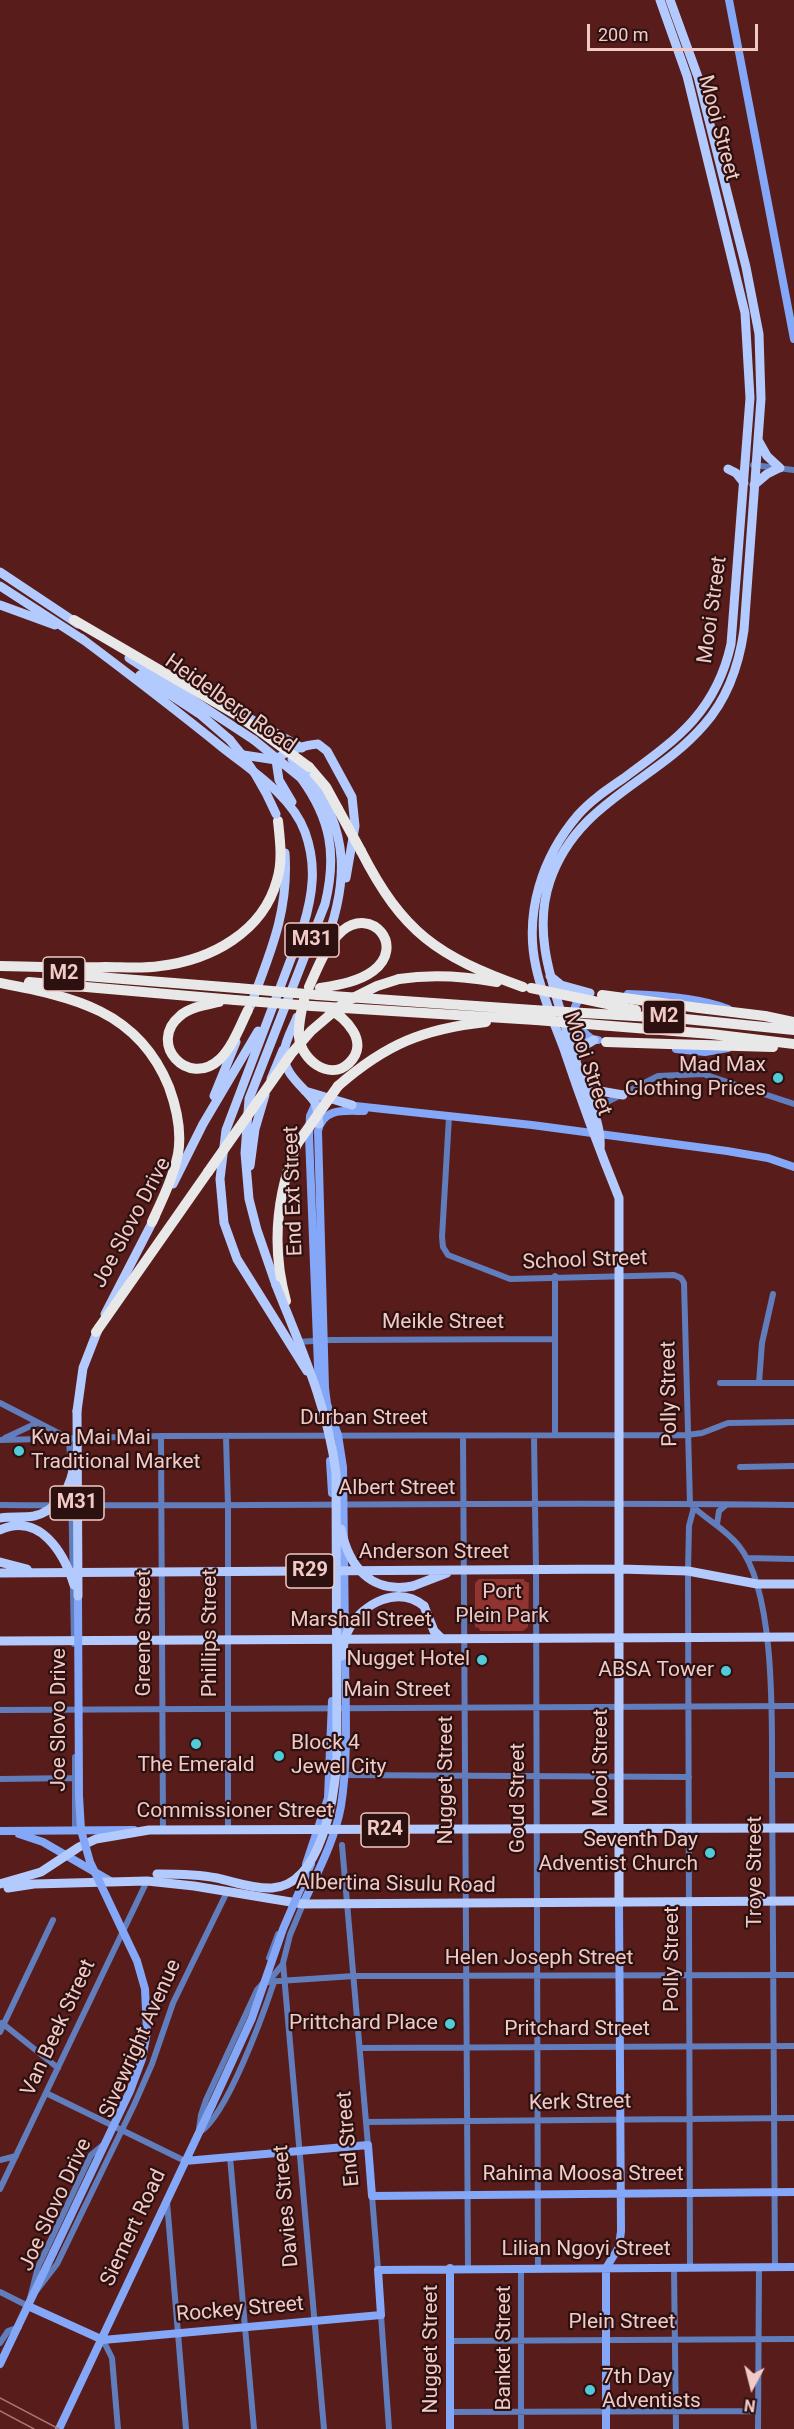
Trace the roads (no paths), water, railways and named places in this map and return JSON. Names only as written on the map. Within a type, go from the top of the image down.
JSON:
[{"type":"highway","points":[[69,622],[237,715],[258,735],[326,787],[390,902],[413,929],[452,958],[527,988]]},
{"type":"highway","points":[[0,967],[131,975],[158,967],[184,963],[212,953],[233,940],[255,922],[264,911],[278,879],[280,848],[277,817]]},
{"type":"highway","points":[[313,997],[346,1020],[355,1033],[356,1047],[353,1055],[349,1063],[339,1068],[324,1069],[316,1066],[307,1057],[300,1045],[299,1022],[313,997],[326,950],[344,930],[360,924],[374,925],[379,929],[387,941],[386,956],[381,964],[358,979],[313,997]]},
{"type":"highway","name":"M2","points":[[131,975],[235,993]]},
{"type":"highway","points":[[96,1332],[291,1054],[311,1031],[345,1002],[377,986],[399,979],[428,975],[456,976],[685,1018]]},
{"type":"highway","points":[[0,982],[86,1003],[106,1012],[124,1025],[148,1050],[159,1066],[177,1111],[179,1139],[176,1161],[152,1222]]},
{"type":"highway","name":"M2","points":[[0,982],[127,990],[313,997],[711,1034],[794,1046]]},
{"type":"highway","points":[[235,993],[186,1012],[174,1022],[168,1035],[169,1048],[177,1061],[184,1066],[198,1069],[219,1060],[229,1047],[248,1010]]},
{"type":"highway","points":[[594,994],[765,1016],[794,1022]]},
{"type":"highway","points":[[293,1327],[279,1271],[276,1244],[278,1209],[283,1185],[297,1144],[338,1086],[372,1059],[419,1034],[485,1022],[532,1017]]},
{"type":"highway","name":"M2","points":[[532,1017],[685,1018],[794,1030]]},
{"type":"highway","points":[[606,1042],[794,1046]]},
{"type":"main road","name":"Mooi Street","points":[[660,0],[671,16],[698,77],[756,315],[761,364],[761,399],[758,440],[751,465]]},
{"type":"main road","name":"Mooi Street","points":[[597,1134],[545,998],[533,950],[533,911],[541,878],[558,843],[578,815],[592,801],[681,736],[704,710],[720,682],[726,666],[734,627],[751,465],[746,314],[671,16],[670,0]]},
{"type":"main road","points":[[728,469],[749,484],[779,468],[767,456],[758,440]]},
{"type":"main road","name":"Mooi Street","points":[[619,1902],[619,1198],[600,1149],[550,976],[544,945],[544,912],[550,881],[566,848],[583,825],[600,808],[705,725],[729,688],[739,659],[744,630],[749,484]]},
{"type":"main road","name":"Heidelberg Road","points":[[0,572],[69,622],[81,638],[201,715],[230,740],[258,776],[277,817],[284,846],[286,876],[284,903],[278,929],[203,1124]]},
{"type":"main road","name":"Heidelberg Road","points":[[0,586],[69,622]]},
{"type":"main road","points":[[0,605],[69,622],[302,748]]},
{"type":"main road","points":[[81,638],[163,699],[279,794],[296,814],[305,831]]},
{"type":"main road","points":[[248,1187],[259,1113],[285,1045],[313,997],[338,910],[355,826],[352,797],[325,749],[315,744],[280,756],[276,760]]},
{"type":"main road","points":[[229,753],[276,760]]},
{"type":"main road","points":[[276,760],[279,780],[303,822],[312,856],[311,900],[226,1130],[220,1179],[222,1209],[230,1242],[237,1259],[319,1388]]},
{"type":"main road","points":[[305,773],[318,789],[328,807],[340,842],[341,875],[338,910]]},
{"type":"main road","name":"Heidelberg Road","points":[[248,1187],[245,1153],[249,1100],[325,904],[331,875],[327,826],[305,773]]},
{"type":"main road","points":[[550,976],[561,985],[594,994]]},
{"type":"main road","points":[[203,1124],[276,999]]},
{"type":"main road","points":[[576,1060],[582,1047],[593,1040]]},
{"type":"main road","points":[[285,1045],[284,1054],[287,1067],[295,1080],[316,1103],[320,1124]]},
{"type":"main road","points":[[580,1076],[600,1091],[623,1095]]},
{"type":"main road","points":[[305,1090],[352,1105]]},
{"type":"main road","name":"Joe Slovo Drive","points":[[78,1596],[77,1411],[83,1368],[96,1332],[203,1124]]},
{"type":"main road","name":"M31","points":[[248,1187],[257,1230],[328,1427],[336,1473],[338,1504],[336,1778],[321,1833]]},
{"type":"main road","points":[[0,1518],[34,1516],[54,1506],[68,1486],[76,1459]]},
{"type":"main road","points":[[338,1504],[343,1540],[348,1554],[358,1570],[373,1581],[389,1587],[413,1586],[451,1571]]},
{"type":"main road","points":[[0,1530],[9,1526],[26,1527],[51,1540],[67,1562],[78,1596]]},
{"type":"main road","points":[[0,1562],[45,1573]]},
{"type":"main road","name":"Anderson Street","points":[[0,1573],[620,1569],[688,1570],[757,1584],[794,1584]]},
{"type":"main road","points":[[338,1694],[345,1640],[350,1626],[361,1612],[376,1602],[393,1597],[408,1598],[424,1606],[434,1631],[441,1638]]},
{"type":"main road","name":"Marshall Street","points":[[0,1641],[794,1637]]},
{"type":"main road","name":"Commissioner Street","points":[[149,1830],[321,1833],[335,1830],[794,1828]]},
{"type":"main road","name":"R24","points":[[0,1884],[41,1872],[96,1839],[149,1830]]},
{"type":"main road","points":[[147,1881],[150,1876],[157,1874],[201,1876],[264,1888],[280,1887],[293,1881],[298,1875],[321,1833]]},
{"type":"main road","name":"Albertina Sisulu Road","points":[[0,1890],[33,1884],[147,1881],[303,1905],[794,1901]]},
{"type":"street","points":[[729,0],[794,339]]},
{"type":"street","points":[[751,465],[794,470]]},
{"type":"street","points":[[545,998],[556,994],[639,994],[716,1004],[746,1017],[763,1031],[794,1035]]},
{"type":"street","points":[[593,1040],[583,1033],[575,1022],[575,1008],[579,999],[594,994]]},
{"type":"street","points":[[556,1029],[560,1034],[568,1037],[716,1051],[734,1046],[763,1031]]},
{"type":"street","points":[[608,1102],[658,1076],[703,1074],[794,1104]]},
{"type":"street","name":"End Ext Street","points":[[338,1435],[326,1397],[309,1136],[310,1116],[316,1103],[416,1113]]},
{"type":"street","name":"End Ext Street","points":[[326,1435],[319,1388],[322,1340],[320,1124],[325,1117],[338,1110],[416,1113]]},
{"type":"street","points":[[416,1113],[597,1134],[768,1158],[794,1167]]},
{"type":"street","name":"School Street","points":[[449,1117],[442,1237],[446,1252],[477,1268],[510,1279],[555,1276],[674,1275],[681,1278],[684,1283]]},
{"type":"street","points":[[555,1276],[555,1435]]},
{"type":"street","name":"Polly Street","points":[[684,1283],[687,1435],[692,1506],[688,1526],[690,2268]]},
{"type":"street","points":[[759,1383],[762,1343],[773,1294]]},
{"type":"street","name":"Meikle Street","points":[[287,1340],[554,1339]]},
{"type":"street","points":[[720,1383],[794,1383]]},
{"type":"street","points":[[0,1403],[69,1438],[72,1506],[75,1829]]},
{"type":"street","name":"Durban Street","points":[[1,1440],[161,1436],[687,1435],[702,1433],[724,1424],[794,1422]]},
{"type":"street","name":"Durban Street","points":[[1,1440],[37,1423]]},
{"type":"street","points":[[270,1982],[283,1963],[290,1935],[335,1830],[345,1775],[345,1571],[338,1504],[326,1435]]},
{"type":"street","points":[[270,1982],[267,1966],[271,1951],[321,1833],[328,1798],[327,1776],[332,1708],[332,1571],[338,1504],[338,1435]]},
{"type":"street","name":"Greene Street","points":[[161,1436],[163,1830]]},
{"type":"street","name":"Nugget Street","points":[[463,1436],[468,2268]]},
{"type":"street","name":"Goud Street","points":[[534,1436],[538,2268]]},
{"type":"street","name":"Phillips Street","points":[[226,1437],[229,1640],[228,1830]]},
{"type":"street","points":[[740,1467],[794,1466]]},
{"type":"street","name":"Albert Street","points":[[0,1505],[620,1503],[692,1506],[794,1505]]},
{"type":"street","points":[[717,1524],[719,1511],[727,1504]]},
{"type":"street","name":"Troye Street","points":[[692,1506],[717,1524],[739,1546],[747,1558],[757,1584],[767,1637],[772,1775],[775,2268]]},
{"type":"street","points":[[747,1558],[794,1559]]},
{"type":"street","name":"Joe Slovo Drive","points":[[28,2306],[130,2091],[142,2059],[147,2031],[146,1997],[137,1961],[95,1873],[81,1830],[78,1596]]},
{"type":"street","name":"Main Street","points":[[0,1710],[794,1706]]},
{"type":"street","points":[[772,1775],[794,1775]]},
{"type":"street","points":[[327,1776],[689,1777]]},
{"type":"street","points":[[0,1779],[75,1778]]},
{"type":"street","name":"Commissioner Street","points":[[2,1831],[149,1830]]},
{"type":"street","points":[[2,1831],[36,1838],[112,1882]]},
{"type":"street","name":"Siemert Road","points":[[103,2340],[248,2027],[321,1833]]},
{"type":"street","name":"End Street","points":[[342,1845],[368,2145],[389,2429]]},
{"type":"street","name":"Van Beek Street","points":[[0,2189],[147,1881]]},
{"type":"street","name":"Sivewright Avenue","points":[[34,2293],[57,2264],[149,2072],[173,2003],[227,1892]]},
{"type":"street","name":"Mooi Street","points":[[606,2268],[619,2247],[621,2231],[619,1902]]},
{"type":"street","points":[[0,2032],[2,2023],[53,1920]]},
{"type":"street","points":[[270,1982],[285,1980],[283,1963]]},
{"type":"street","name":"Helen Joseph Street","points":[[285,1980],[354,1976],[794,1975]]},
{"type":"street","name":"Davies Street","points":[[285,1980],[324,2429]]},
{"type":"street","name":"Siemert Road","points":[[270,1982],[263,2014],[228,2094],[212,2122],[200,2132],[201,2115],[206,2100],[257,1990],[262,1984],[270,1982]]},
{"type":"street","points":[[2,2023],[58,2068]]},
{"type":"street","name":"Pritchard Street","points":[[360,2048],[794,2046]]},
{"type":"street","points":[[46,2093],[185,2161],[368,2145]]},
{"type":"street","name":"Kerk Street","points":[[366,2122],[794,2118]]},
{"type":"street","points":[[28,2306],[38,2267],[91,2155],[96,2149],[117,2138]]},
{"type":"street","points":[[0,2160],[16,2156]]},
{"type":"street","points":[[231,2157],[254,2429]]},
{"type":"street","name":"Rahima Moosa Street","points":[[372,2196],[794,2192]]},
{"type":"street","points":[[167,2202],[186,2429]]},
{"type":"street","name":"Lilian Ngoyi Street","points":[[378,2270],[794,2267]]},
{"type":"street","name":"Nugget Street","points":[[450,2268],[450,2429]]},
{"type":"street","name":"Banket Street","points":[[521,2268],[521,2429]]},
{"type":"street","points":[[606,2268],[606,2429]]},
{"type":"street","points":[[674,2268],[676,2429]]},
{"type":"street","points":[[758,2429],[759,2268]]},
{"type":"street","points":[[0,2292],[103,2340],[112,2358],[118,2429]]},
{"type":"street","name":"M31","points":[[0,2364],[28,2306]]},
{"type":"street","name":"Rockey Street","points":[[103,2340],[381,2315]]},
{"type":"street","points":[[0,2343],[8,2331],[19,2327]]},
{"type":"street","name":"Plein Street","points":[[450,2341],[794,2339]]},
{"type":"street","name":"M31","points":[[59,2429],[103,2340]]},
{"type":"street","points":[[450,2415],[521,2412],[758,2411]]},
{"type":"railway","points":[[0,2398],[59,2429]]},
{"type":"railway","points":[[0,2411],[34,2429]]},
{"type":"place","name":"Mad Max Clothing Prices","points":[[778,1078]]},
{"type":"place","name":"Kwa Mai Mai Traditional Market","points":[[19,1451]]},
{"type":"place","name":"Nugget Hotel","points":[[482,1660]]},
{"type":"place","name":"ABSA Tower","points":[[726,1671]]},
{"type":"place","name":"The Emerald","points":[[196,1744]]},
{"type":"place","name":"Block 4 Jewel City","points":[[279,1756]]},
{"type":"place","name":"Seventh Day Adventist Church","points":[[710,1853]]},
{"type":"place","name":"Prittchard Place","points":[[450,2024]]},
{"type":"place","name":"7th Day Adventists","points":[[590,2390]]},
{"type":"park label","name":"Port Plein Park","points":[[502,1605]]}]
